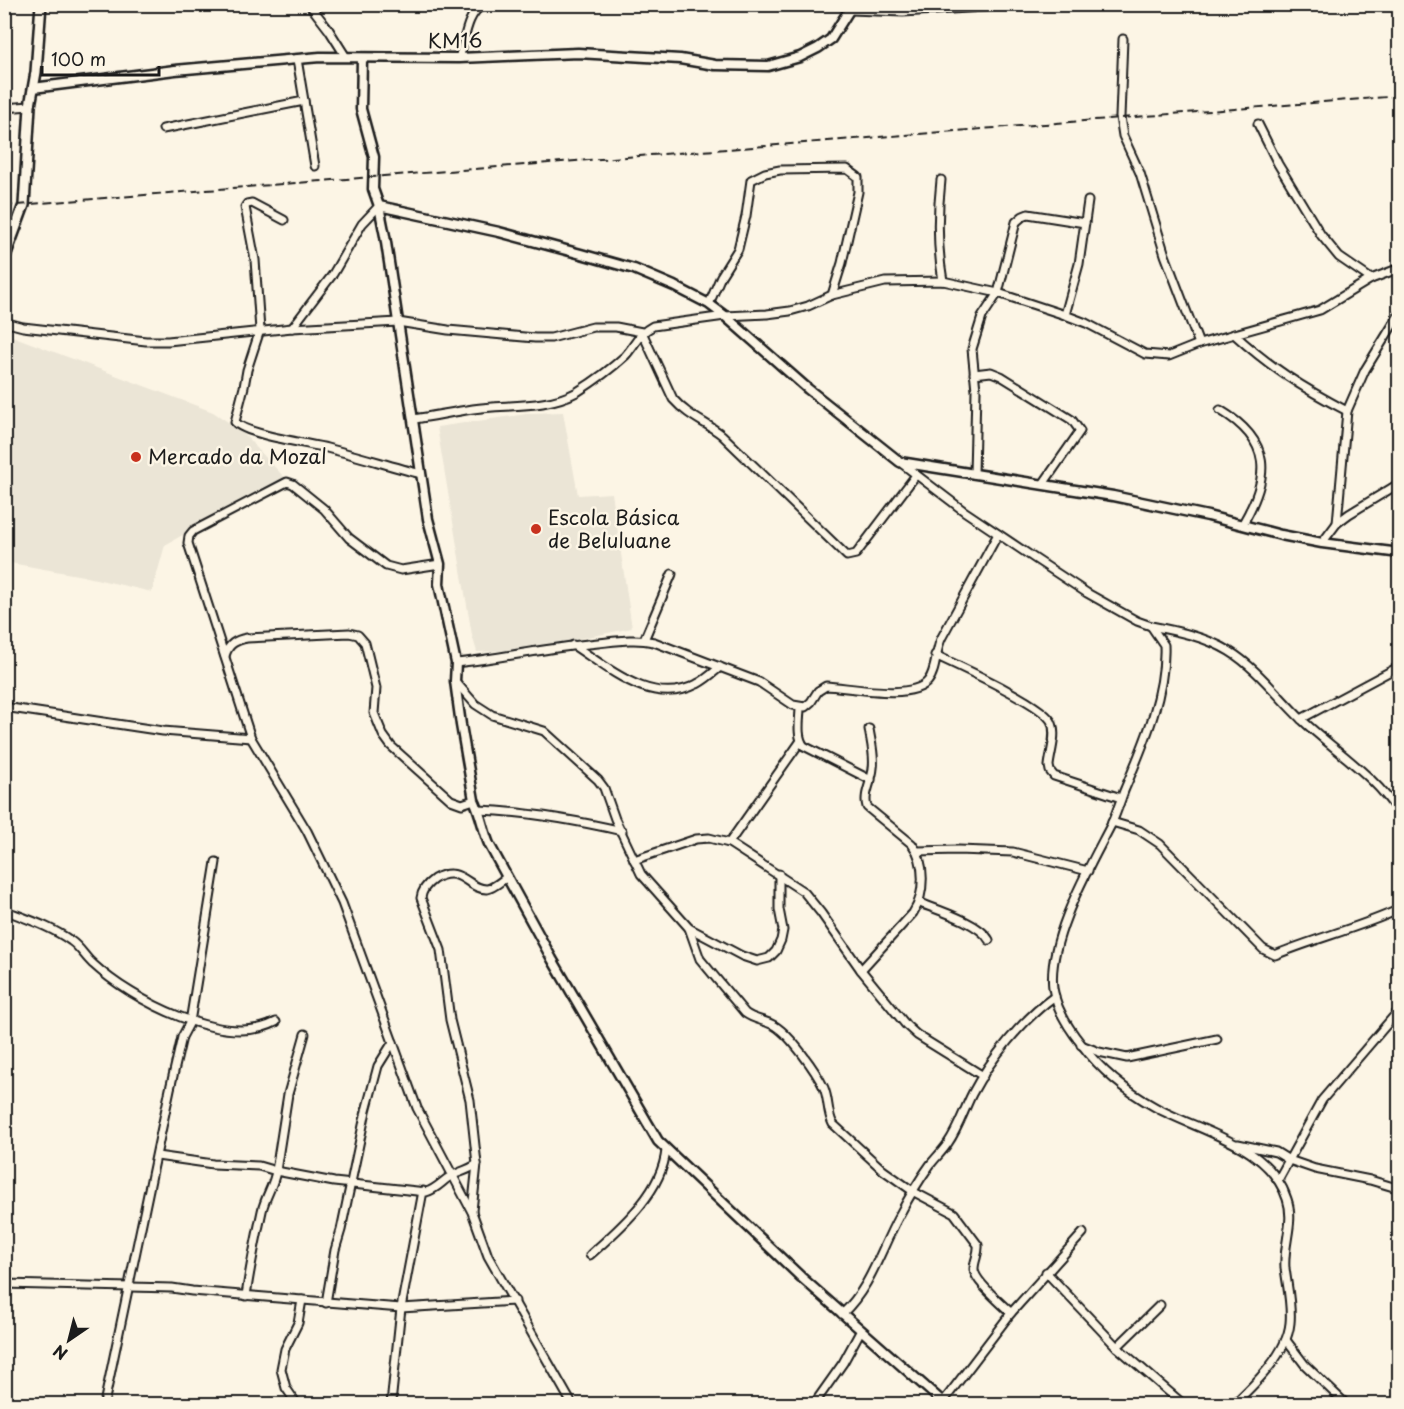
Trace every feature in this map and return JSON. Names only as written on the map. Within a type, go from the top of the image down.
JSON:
[{"type":"main road","points":[[4,260],[24,205],[30,106],[41,4]]},
{"type":"street","points":[[309,4],[346,57]]},
{"type":"street","points":[[459,58],[470,18],[474,11],[483,4]]},
{"type":"street","points":[[840,4],[903,12],[1033,4]]},
{"type":"street","name":"KM16","points":[[33,88],[175,70],[346,57],[362,59],[459,58],[578,53],[680,59],[715,65],[768,66],[800,57],[831,39],[852,7]]},
{"type":"street","points":[[1123,39],[1120,117],[1123,136],[1140,173],[1165,255],[1199,344]]},
{"type":"street","points":[[297,59],[315,166]]},
{"type":"street","points":[[362,59],[360,100],[374,157],[373,189],[379,206],[428,519],[440,564],[439,584],[456,663],[455,681],[474,800],[489,844],[649,1126],[666,1150],[842,1314],[944,1403],[1011,1313],[1083,1233]]},
{"type":"street","points":[[163,129],[304,101]]},
{"type":"street","points":[[4,108],[30,106]]},
{"type":"street","points":[[1258,124],[1278,164],[1321,235],[1339,257],[1371,279]]},
{"type":"street","points":[[709,304],[721,276],[738,249],[751,180],[765,173],[780,170],[847,169],[858,177],[858,192],[842,263],[832,295]]},
{"type":"street","points":[[941,180],[937,215],[943,281]]},
{"type":"street","points":[[1065,315],[1079,264],[1088,201]]},
{"type":"street","points":[[284,220],[252,203],[245,207],[255,260],[260,330],[247,370],[235,422],[263,435],[328,449],[421,474]]},
{"type":"street","points":[[379,206],[499,232],[634,269],[709,304],[808,389],[916,476],[998,534],[1087,593],[1137,621],[1209,640],[1230,651],[1301,719],[1376,785],[1400,815]]},
{"type":"street","points":[[292,328],[333,274],[362,224],[379,206]]},
{"type":"street","points":[[974,474],[976,390],[972,349],[975,333],[982,317],[998,293],[1016,222],[1028,214],[1085,224]]},
{"type":"street","points":[[4,322],[24,327],[146,341],[168,341],[260,330],[398,322],[448,330],[551,338],[593,327],[615,327],[642,332],[664,324],[790,311],[832,295],[885,282],[943,281],[998,293],[1065,315],[1086,323],[1145,354],[1169,356],[1199,344],[1320,310],[1371,279],[1400,268]]},
{"type":"street","points":[[1337,523],[1347,411],[1365,370],[1399,314]]},
{"type":"street","points":[[414,419],[474,409],[534,405],[555,401],[576,392],[625,355],[642,332]]},
{"type":"street","points":[[642,332],[673,399],[680,407],[722,435],[847,556],[851,557],[856,554],[916,476]]},
{"type":"street","points":[[1234,334],[1288,379],[1347,411]]},
{"type":"street","points":[[974,374],[991,372],[1001,376],[1072,420],[1080,432],[1043,484]]},
{"type":"street","points":[[1220,410],[1238,420],[1260,448],[1262,467],[1256,497],[1242,525]]},
{"type":"street","points":[[900,462],[1113,495],[1322,543],[1400,553]]},
{"type":"street","points":[[440,564],[401,570],[386,567],[349,538],[324,509],[293,484],[287,482],[200,527],[189,536],[188,543],[251,738],[307,831],[342,903],[417,1108],[472,1212],[488,1256],[572,1404]]},
{"type":"street","points":[[1322,543],[1337,523],[1400,483]]},
{"type":"street","points":[[456,663],[501,658],[573,645],[644,640],[759,682],[793,705],[800,707],[805,707],[818,691],[826,686],[907,691],[923,686],[929,681],[942,637],[998,534]]},
{"type":"street","points":[[644,640],[672,574]]},
{"type":"street","points":[[1151,626],[1164,645],[1158,696],[1138,759],[1112,822],[1070,909],[1053,972],[1055,996],[1061,1013],[1101,1069],[1136,1096],[1229,1142],[1264,1163],[1278,1180],[1287,1198],[1290,1228],[1285,1264],[1290,1322],[1286,1340],[1257,1382],[1234,1404]]},
{"type":"street","points":[[225,656],[234,642],[247,638],[348,633],[358,635],[365,643],[376,688],[374,713],[383,735],[404,758],[452,800],[462,804],[474,800]]},
{"type":"street","points":[[573,645],[626,681],[646,689],[667,691],[697,685],[720,668]]},
{"type":"street","points":[[935,655],[1028,702],[1049,719],[1053,729],[1049,766],[1054,776],[1121,798]]},
{"type":"street","points":[[1301,719],[1400,666]]},
{"type":"street","points":[[455,681],[476,704],[492,715],[544,731],[598,780],[604,788],[634,860],[648,884],[689,928],[742,956],[757,961],[769,958],[776,951],[783,930],[779,909],[779,874]]},
{"type":"street","points":[[4,706],[163,731],[251,738]]},
{"type":"street","points":[[729,843],[800,741],[800,707]]},
{"type":"street","points":[[861,970],[920,903],[921,860],[917,851],[912,844],[867,807],[865,799],[872,780],[874,762],[868,729]]},
{"type":"street","points":[[800,741],[804,746],[872,780]]},
{"type":"street","points":[[479,810],[553,817],[621,831]]},
{"type":"street","points":[[1112,822],[1139,830],[1161,844],[1263,949],[1275,955],[1332,933],[1373,922],[1400,909]]},
{"type":"street","points":[[634,860],[696,839],[709,838],[729,843],[804,892],[861,970],[906,1025],[917,1035],[983,1076]]},
{"type":"street","points":[[917,851],[1013,852],[1088,871]]},
{"type":"street","points":[[104,1404],[182,1037],[190,1022],[216,862]]},
{"type":"street","points":[[472,1212],[477,1164],[470,1100],[450,1020],[441,950],[421,898],[422,891],[441,875],[458,875],[468,879],[478,888],[486,889],[507,877]]},
{"type":"street","points":[[920,903],[968,923],[987,935],[989,940]]},
{"type":"street","points":[[4,910],[70,940],[104,973],[156,1007],[190,1022],[256,1030],[276,1022]]},
{"type":"street","points":[[689,928],[700,959],[745,1013],[751,1018],[777,1028],[818,1077],[824,1089],[829,1118],[833,1124],[883,1170],[914,1191],[954,1213],[976,1241],[979,1250],[974,1266],[975,1277],[1011,1313]]},
{"type":"street","points":[[842,1314],[856,1301],[864,1289],[902,1210],[930,1165],[949,1142],[983,1076],[1021,1026],[1055,996]]},
{"type":"street","points":[[1278,1180],[1323,1100],[1400,1009]]},
{"type":"street","points":[[246,1296],[253,1247],[259,1230],[262,1208],[274,1180],[288,1094],[305,1034]]},
{"type":"street","points":[[1082,1045],[1099,1052],[1127,1058],[1217,1039]]},
{"type":"street","points":[[326,1303],[335,1250],[378,1066],[393,1042]]},
{"type":"street","points":[[1091,1057],[1099,1052]]},
{"type":"street","points":[[1229,1142],[1276,1152],[1289,1160],[1315,1169],[1370,1180],[1400,1189]]},
{"type":"street","points":[[590,1255],[642,1202],[661,1172],[666,1150]]},
{"type":"street","points":[[157,1156],[213,1164],[259,1166],[318,1180],[423,1191],[434,1189],[452,1175],[477,1164]]},
{"type":"street","points":[[392,1404],[401,1308],[423,1191]]},
{"type":"street","points":[[1046,1272],[1117,1347],[1183,1404]]},
{"type":"street","points":[[4,1284],[172,1288],[401,1308],[514,1301]]},
{"type":"street","points":[[297,1404],[290,1397],[280,1369],[285,1349],[293,1337],[302,1300]]},
{"type":"street","points":[[1117,1347],[1160,1305]]},
{"type":"street","points":[[814,1404],[843,1363],[861,1330]]},
{"type":"street","points":[[1286,1340],[1305,1365],[1346,1404]]},
{"type":"shaded area","name":"Mercado da Mozal","points":[[4,333],[213,412],[240,430],[284,477],[165,545],[152,592],[83,576],[5,562]]},
{"type":"shaded area","name":"Escola Básica de Beluluane","points":[[563,412],[578,495],[612,493],[632,628],[569,641],[504,651],[477,652],[472,635],[437,427],[533,413]]},
{"type":"railway","points":[[4,206],[1400,96]]},
{"type":"place","name":"Mercado da Mozal","points":[[136,457]]},
{"type":"place","name":"Escola Básica de Beluluane","points":[[536,529]]}]
